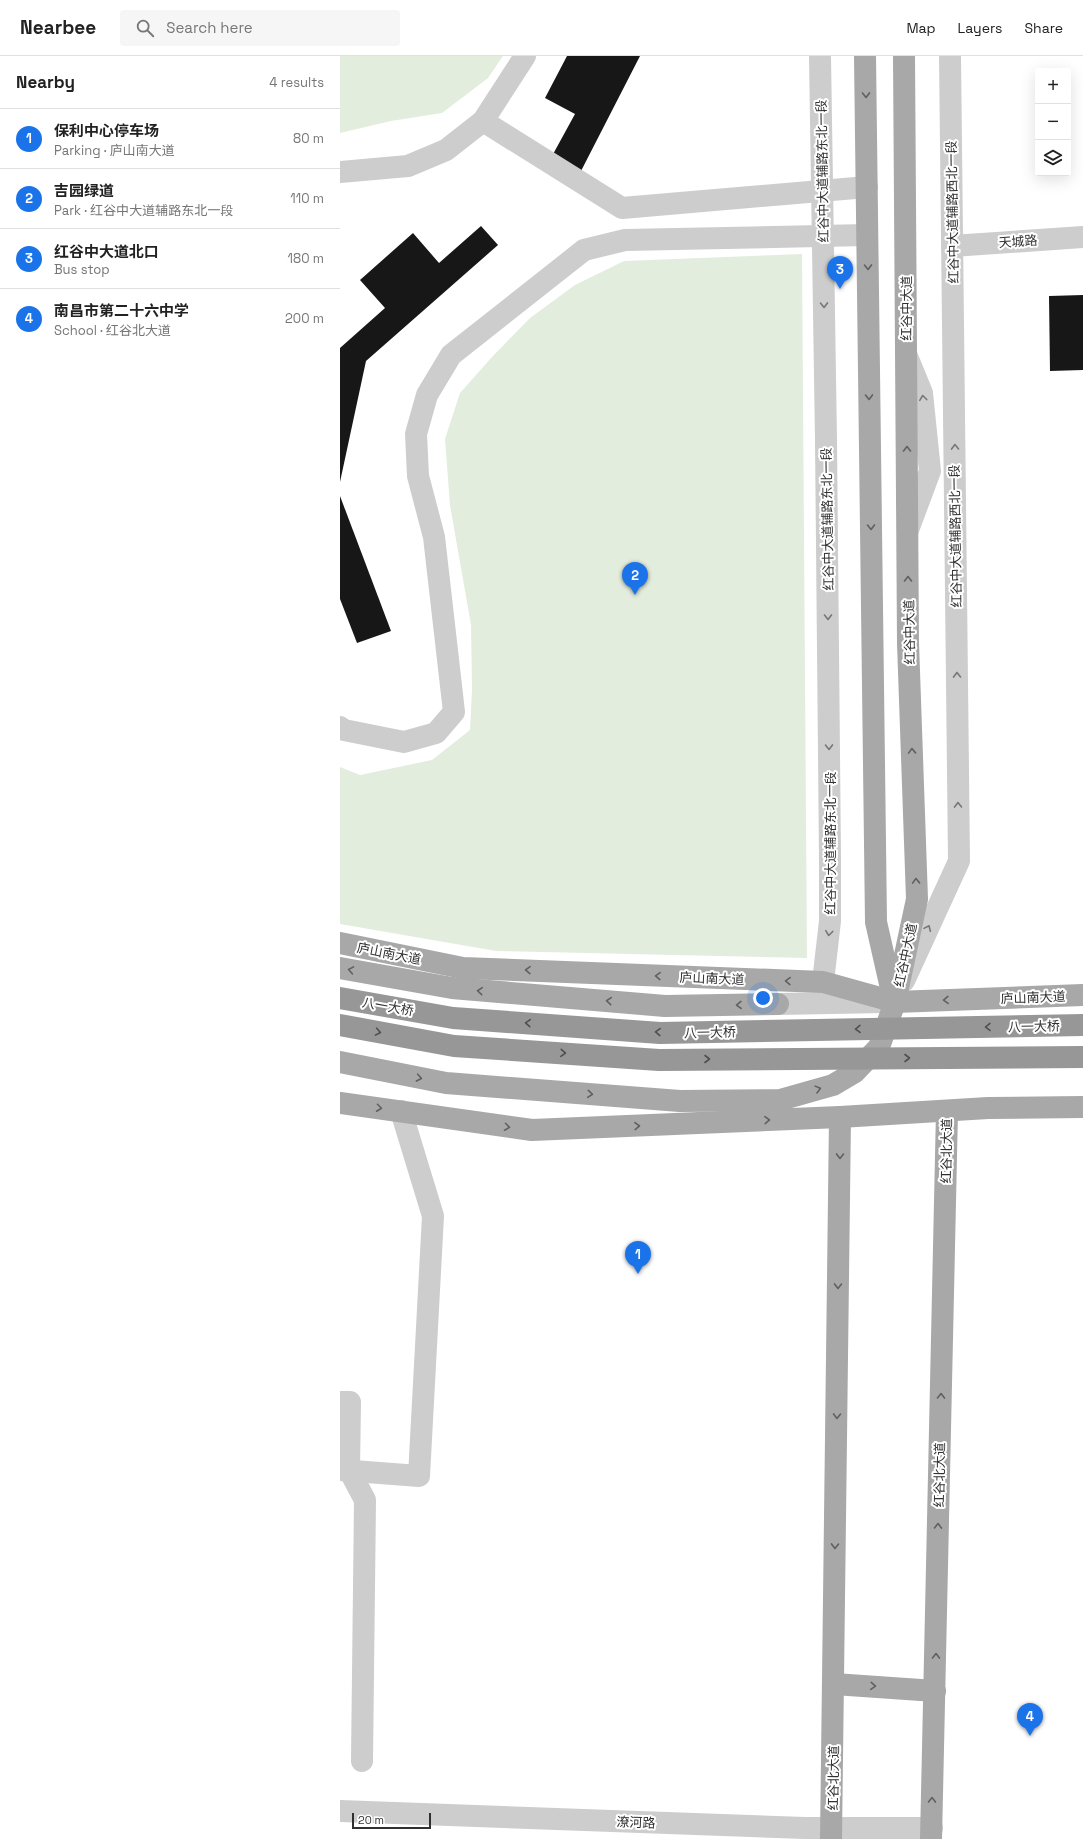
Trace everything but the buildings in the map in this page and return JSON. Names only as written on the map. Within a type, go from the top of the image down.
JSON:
[{"type":"highway","name":"八一大桥","points":[[340,998],[453,1018],[660,1032],[1083,1025]]},
{"type":"highway","name":"八一大桥","points":[[340,1025],[454,1046],[659,1060],[1083,1057]]},
{"type":"main road","name":"红谷中大道","points":[[865,56],[876,922],[895,1002]]},
{"type":"main road","name":"红谷中大道","points":[[895,1002],[917,900],[908,644],[904,56]]},
{"type":"main road","name":"庐山南大道","points":[[340,943],[463,968],[822,982],[895,1002],[1083,995]]},
{"type":"main road","points":[[340,968],[452,988],[665,1006],[778,1004]]},
{"type":"main road","points":[[340,1062],[446,1083],[680,1101],[780,1100],[832,1085],[855,1072],[879,1047],[895,1002]]},
{"type":"main road","points":[[340,1103],[532,1130],[947,1111],[1083,1107]]},
{"type":"main road","name":"红谷北大道","points":[[932,1834],[947,1111]]},
{"type":"main road","name":"红谷北大道","points":[[832,1834],[840,1117]]},
{"type":"main road","points":[[834,1684],[935,1691]]},
{"type":"street","points":[[340,172],[408,166],[446,150],[483,122],[525,56]]},
{"type":"street","name":"红谷中大道辅路东北一段","points":[[820,56],[826,448],[830,921],[822,982]]},
{"type":"street","name":"红谷中大道辅路西北一段","points":[[895,1002],[959,861],[950,56]]},
{"type":"street","points":[[483,122],[622,208],[867,186]]},
{"type":"street","points":[[622,208],[625,240]]},
{"type":"street","points":[[340,727],[344,730],[404,742],[436,732],[454,712],[434,537],[418,476],[416,434],[427,395],[451,355],[584,250],[625,240],[867,235]]},
{"type":"street","name":"天城路","points":[[952,246],[1083,237]]},
{"type":"street","points":[[778,1004],[895,1002]]},
{"type":"street","points":[[345,1470],[419,1476],[433,1216],[401,1111]]},
{"type":"street","points":[[340,1402],[350,1402],[345,1470],[365,1500],[362,1761]]},
{"type":"street","name":"潦河路","points":[[340,1811],[832,1834],[932,1834]]},
{"type":"green space","points":[[340,56],[503,56],[488,78],[442,113],[391,121],[340,133]]},
{"type":"green space","points":[[802,254],[807,958],[496,951],[340,924],[340,767],[360,775],[432,760],[470,730],[472,690],[471,625],[450,505],[445,439],[460,393],[530,318],[575,285],[624,261]]},
{"type":"place","name":"红谷中大道北口","points":[[840,289]]},
{"type":"place","name":"吉园绿道","points":[[635,595]]},
{"type":"place","name":"保利中心停车场","points":[[638,1274]]},
{"type":"place","name":"南昌市第二十六中学","points":[[1030,1736]]}]
